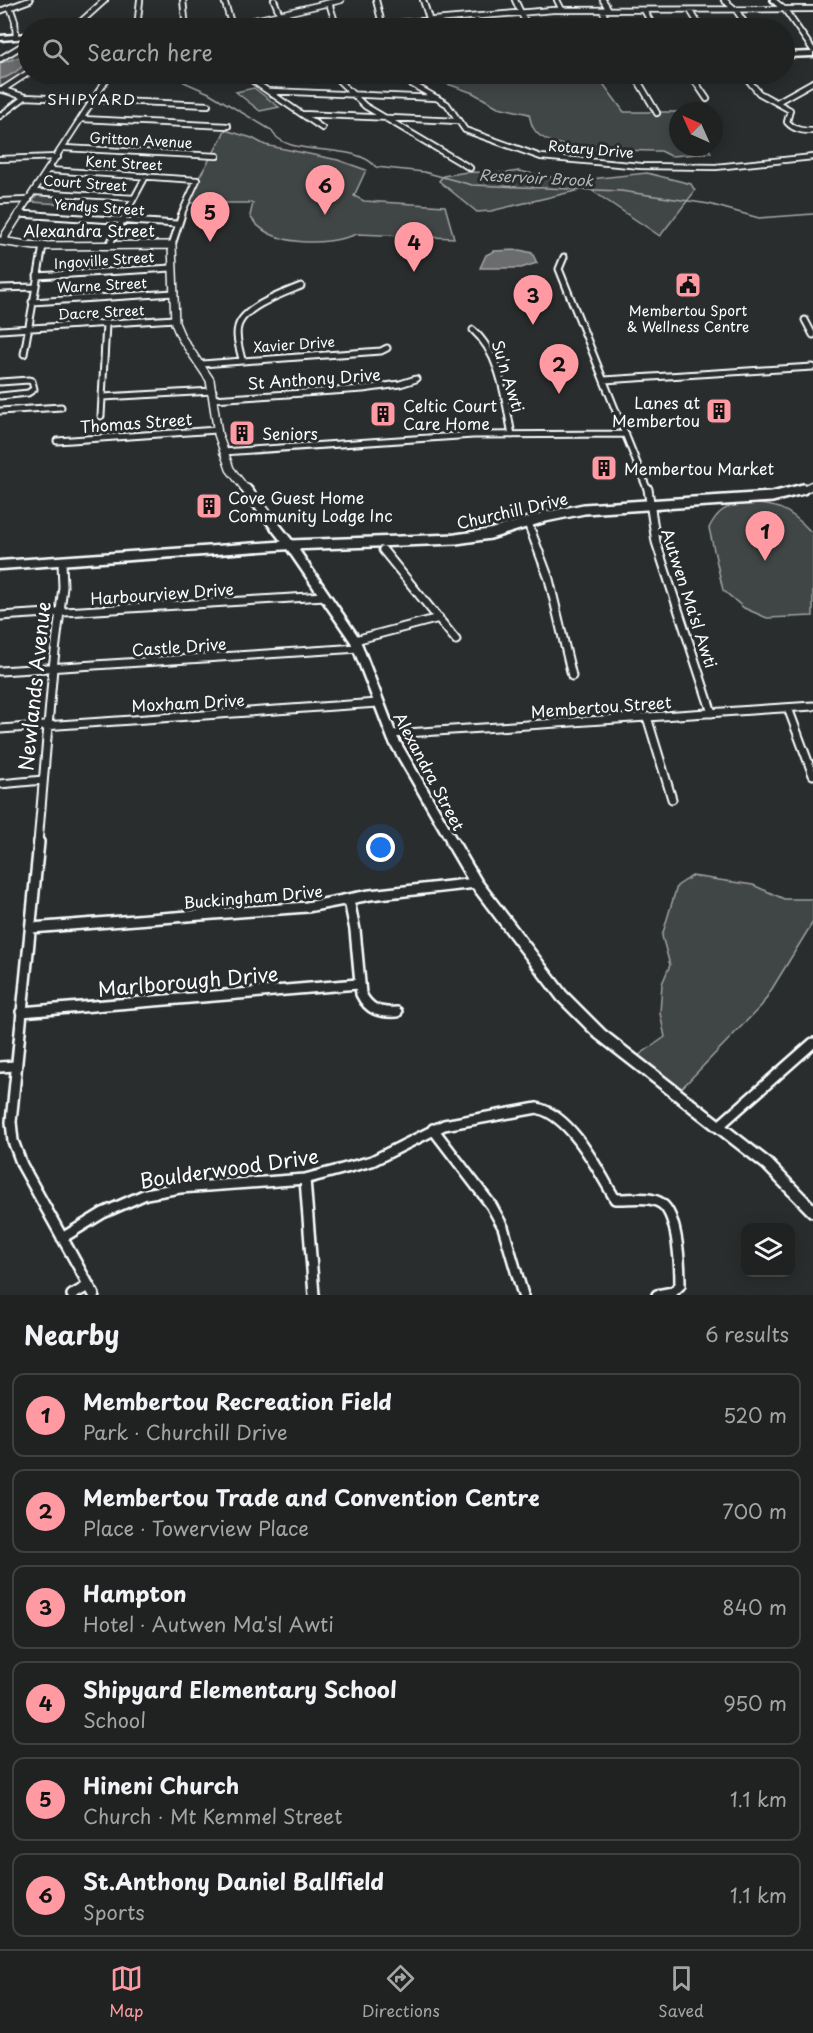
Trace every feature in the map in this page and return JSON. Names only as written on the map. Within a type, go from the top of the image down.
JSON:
[{"type":"main road","points":[[267,18],[341,0]]},
{"type":"main road","points":[[0,38],[16,37]]},
{"type":"main road","points":[[795,54],[813,52]]},
{"type":"main road","name":"Alexandra Street","points":[[2,243],[43,246],[172,245],[175,320],[181,337],[202,364],[213,395],[217,430],[234,475],[290,546],[357,644],[391,734],[476,883],[562,996],[600,1034],[767,1164],[813,1211]]},
{"type":"main road","points":[[144,245],[157,249],[172,258]]},
{"type":"main road","name":"Churchill Drive","points":[[290,546],[456,539],[490,534],[584,509],[772,497],[799,491],[813,484]]},
{"type":"street","points":[[0,11],[27,0]]},
{"type":"street","points":[[85,18],[105,0]]},
{"type":"street","points":[[138,18],[140,0]]},
{"type":"street","points":[[183,0],[185,18]]},
{"type":"street","points":[[224,0],[230,18]]},
{"type":"street","points":[[274,0],[280,15]]},
{"type":"street","points":[[376,0],[380,18]]},
{"type":"street","points":[[423,0],[429,18]]},
{"type":"street","points":[[515,0],[523,18]]},
{"type":"street","points":[[557,0],[562,10]]},
{"type":"street","points":[[603,0],[609,10]]},
{"type":"street","points":[[724,0],[741,18]]},
{"type":"street","points":[[773,0],[790,18]]},
{"type":"street","points":[[326,2],[333,18]]},
{"type":"street","points":[[10,7],[16,37]]},
{"type":"street","points":[[464,18],[562,10],[813,9]]},
{"type":"street","points":[[602,10],[606,18]]},
{"type":"street","points":[[644,10],[648,18]]},
{"type":"street","points":[[690,10],[695,18]]},
{"type":"street","points":[[795,25],[813,52]]},
{"type":"street","points":[[0,59],[18,48]]},
{"type":"street","points":[[1,90],[18,79]]},
{"type":"street","points":[[777,102],[813,82]]},
{"type":"street","points":[[2,243],[104,84]]},
{"type":"street","points":[[258,84],[322,128]]},
{"type":"street","points":[[342,84],[366,106],[470,168]]},
{"type":"street","name":"Rotary Drive","points":[[411,84],[438,98],[454,110],[458,122],[470,133],[505,142],[538,156],[650,166],[711,167],[813,157]]},
{"type":"street","points":[[640,84],[657,113]]},
{"type":"street","points":[[697,84],[707,99]]},
{"type":"street","points":[[752,84],[759,93],[790,111],[787,121],[790,126],[813,131]]},
{"type":"street","points":[[1,90],[25,97],[208,105]]},
{"type":"street","points":[[405,96],[421,90]]},
{"type":"street","points":[[269,91],[438,98]]},
{"type":"street","points":[[0,116],[25,97]]},
{"type":"street","points":[[302,114],[458,122]]},
{"type":"street","points":[[82,119],[228,126]]},
{"type":"street","name":"Gritton Avenue","points":[[64,148],[217,156]]},
{"type":"street","points":[[0,159],[58,157]]},
{"type":"street","name":"Kent Street","points":[[49,170],[197,180],[177,224]]},
{"type":"street","points":[[109,245],[146,176]]},
{"type":"street","name":"Court Street","points":[[34,192],[134,198]]},
{"type":"street","points":[[0,201],[29,200]]},
{"type":"street","name":"Yendys Street","points":[[19,214],[177,224]]},
{"type":"street","points":[[172,245],[177,224]]},
{"type":"street","points":[[24,354],[43,246]]},
{"type":"street","name":"Autwen Ma'sl Awti","points":[[564,257],[559,269],[647,486],[656,542],[712,713]]},
{"type":"street","name":"Ingoville Street","points":[[37,276],[172,268]]},
{"type":"street","points":[[242,360],[238,327],[242,321],[260,305],[301,286]]},
{"type":"street","points":[[0,288],[35,287]]},
{"type":"street","name":"Warne Street","points":[[32,302],[174,293]]},
{"type":"street","name":"Dacre Street","points":[[0,330],[175,320]]},
{"type":"street","points":[[805,320],[813,335]]},
{"type":"street","points":[[102,416],[106,324]]},
{"type":"street","name":"Su'n Awti","points":[[473,330],[480,334],[486,342],[512,435]]},
{"type":"street","name":"Xavier Drive","points":[[202,364],[381,351],[387,348]]},
{"type":"street","points":[[604,380],[813,367]]},
{"type":"street","name":"St Anthony Drive","points":[[102,397],[372,388],[416,379]]},
{"type":"street","points":[[0,382],[29,380],[32,381],[34,389],[28,393],[0,396]]},
{"type":"street","points":[[0,411],[61,407]]},
{"type":"street","name":"Thomas Street","points":[[57,441],[217,430]]},
{"type":"street","points":[[224,453],[443,437],[626,434]]},
{"type":"street","points":[[528,523],[540,552],[572,676]]},
{"type":"street","name":"Churchill Drive","points":[[0,565],[290,546]]},
{"type":"street","points":[[383,550],[456,640]]},
{"type":"street","name":"Newlands Avenue","points":[[62,562],[63,587],[53,668],[50,725],[11,1122],[13,1141],[22,1165],[91,1291]]},
{"type":"street","name":"Harbourview Drive","points":[[0,616],[325,596]]},
{"type":"street","name":"Castle Drive","points":[[0,671],[357,644],[439,618]]},
{"type":"street","name":"Moxham Drive","points":[[0,729],[378,703]]},
{"type":"street","name":"Membertou Street","points":[[391,734],[813,706]]},
{"type":"street","points":[[788,708],[813,775]]},
{"type":"street","points":[[647,717],[672,799]]},
{"type":"street","points":[[0,784],[43,780]]},
{"type":"street","name":"Buckingham Drive","points":[[31,928],[290,909],[370,895],[476,883]]},
{"type":"street","points":[[349,900],[357,946],[358,984],[362,998],[367,1005],[382,1011],[397,1012]]},
{"type":"street","name":"Marlborough Drive","points":[[21,1012],[358,984]]},
{"type":"street","points":[[719,1126],[813,1043]]},
{"type":"street","points":[[0,1067],[15,1066]]},
{"type":"street","name":"Boulderwood Drive","points":[[62,1238],[103,1213],[146,1194],[180,1188],[305,1179],[350,1169],[372,1161],[433,1129],[495,1114],[543,1109],[550,1111],[568,1128],[590,1157],[615,1199],[660,1202],[666,1207],[670,1214],[681,1270],[680,1285],[673,1292],[657,1295]]},
{"type":"street","points":[[433,1129],[491,1205],[503,1227],[523,1295]]},
{"type":"street","points":[[305,1179],[314,1295]]},
{"type":"street","points":[[72,1295],[91,1291]]},
{"type":"shaded area","points":[[18,50],[18,77],[0,86],[0,60]]},
{"type":"shaded area","points":[[18,58],[18,70],[0,79],[0,63]]},
{"type":"shaded area","points":[[448,84],[603,84],[624,112],[669,112],[669,155],[661,151],[582,148],[552,142],[536,133],[529,114],[498,107],[473,93]]},
{"type":"shaded area","points":[[254,88],[279,107],[260,111],[236,92]]},
{"type":"shaded area","points":[[225,130],[252,138],[265,145],[338,160],[366,170],[354,196],[364,201],[445,206],[454,238],[357,234],[330,241],[299,242],[271,234],[259,226],[250,216],[253,203],[185,203]]},
{"type":"shaded area","points":[[518,171],[571,181],[647,173],[691,184],[695,191],[660,236],[588,188],[491,211],[477,212],[439,181],[443,176],[467,172]]},
{"type":"shaded area","points":[[38,194],[79,196],[75,205],[32,202]]},
{"type":"shaded area","points":[[520,250],[532,253],[537,263],[521,268],[480,268],[486,255],[494,251]]},
{"type":"shaded area","points":[[742,503],[780,508],[813,531],[813,616],[767,618],[744,608],[723,590],[709,528],[722,511]]},
{"type":"shaded area","points":[[692,876],[753,885],[784,899],[813,899],[813,922],[762,1005],[677,1093],[632,1060],[665,1037],[660,1013],[662,984],[670,965],[662,936],[677,886]]},
{"type":"waterway","name":"Reservoir Brook","points":[[189,84],[209,93],[271,130],[279,139],[290,145],[352,154],[376,167],[424,172],[472,185],[621,191],[709,204],[759,218],[813,214]]},
{"type":"place","name":"St.Anthony Daniel Ballfield","points":[[325,215]]},
{"type":"place","name":"Hineni Church","points":[[210,242]]},
{"type":"place","name":"Shipyard Elementary School","points":[[414,272]]},
{"type":"place","name":"Membertou Sport & Wellness Centre","points":[[688,285]]},
{"type":"place","name":"Hampton","points":[[533,325]]},
{"type":"place","name":"Membertou Trade and Convention Centre","points":[[559,394]]},
{"type":"place","name":"Lanes at Membertou","points":[[719,411]]},
{"type":"place","name":"Celtic Court Care Home","points":[[383,414]]},
{"type":"place","name":"Seniors","points":[[242,433]]},
{"type":"place","name":"Membertou Market","points":[[604,468]]},
{"type":"place","name":"Cove Guest Home Community Lodge Inc","points":[[209,506]]},
{"type":"place","name":"Membertou Recreation Field","points":[[765,561]]},
{"type":"district","name":"SHIPYARD","points":[[92,98]]}]
